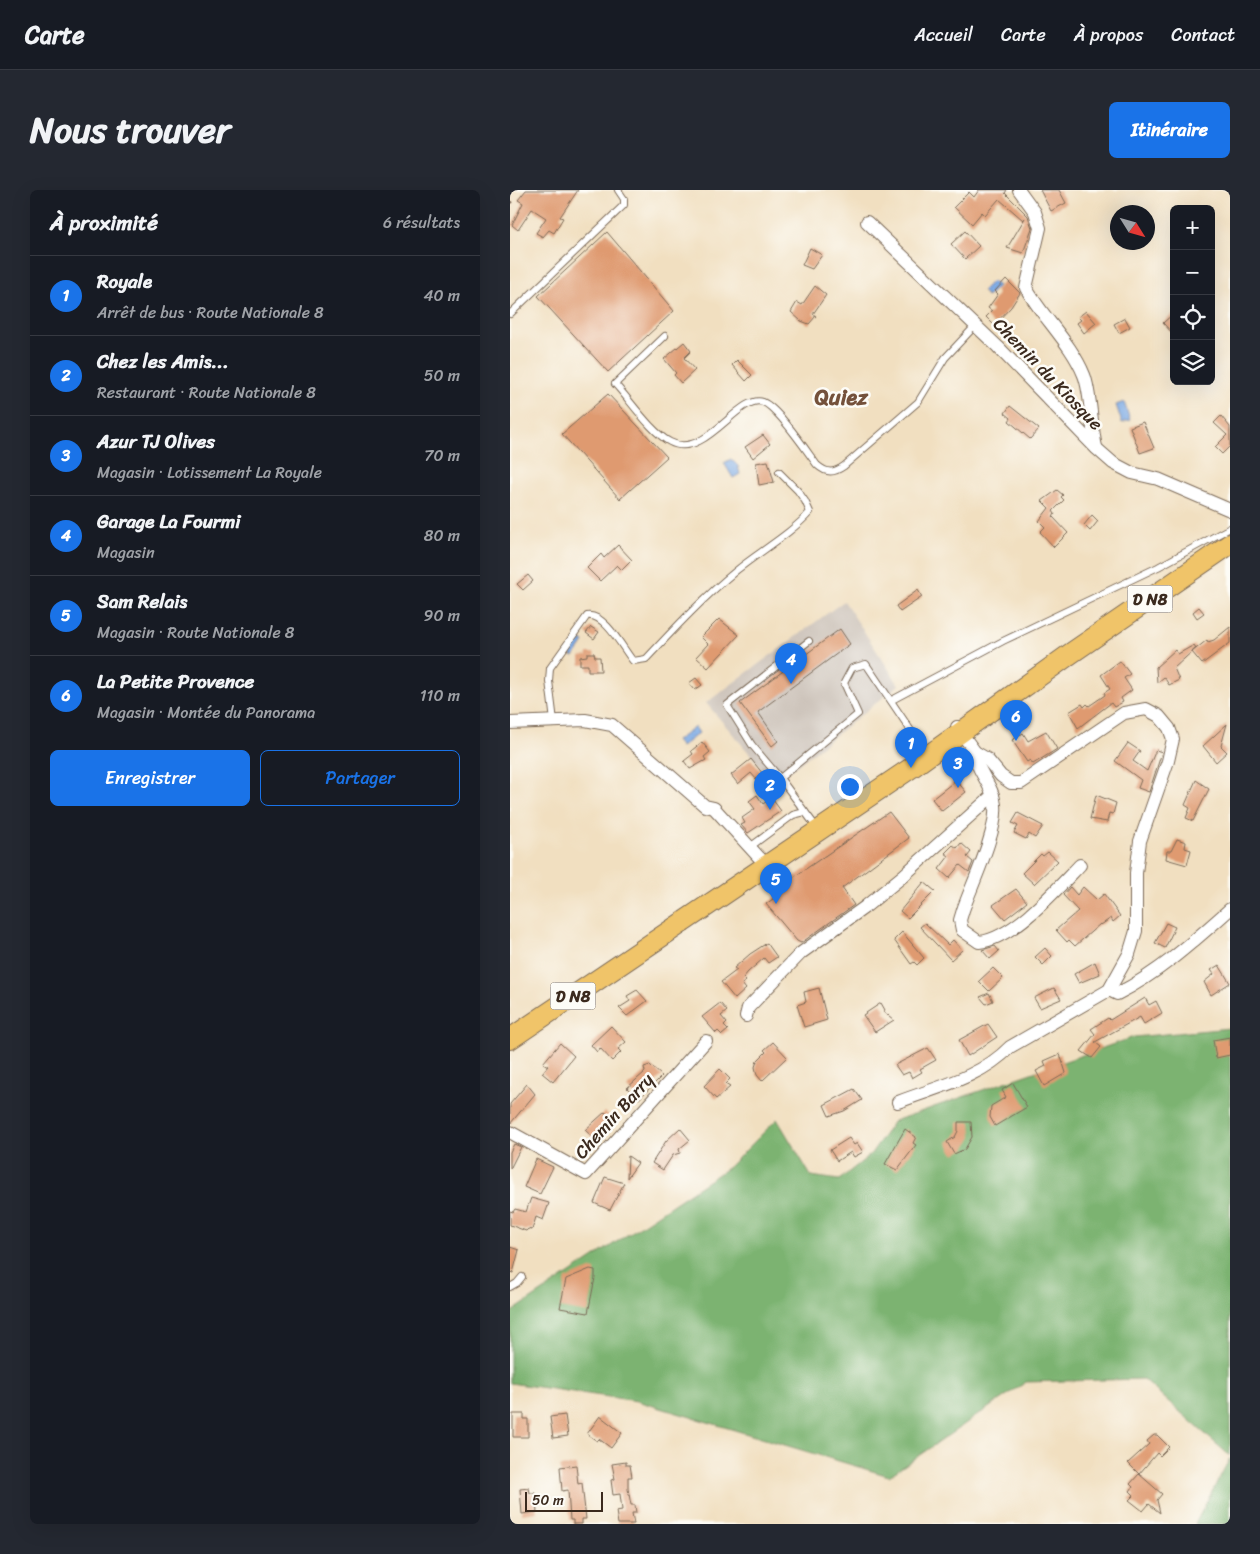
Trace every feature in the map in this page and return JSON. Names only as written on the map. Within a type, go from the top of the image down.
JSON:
[{"type":"main road","name":"D N8","points":[[510,1040],[636,953],[760,857],[812,822],[926,752],[1230,544]]},
{"type":"street","points":[[1019,190],[1035,212],[1040,228],[1026,288],[1076,358],[1085,377],[1091,428],[1097,449]]},
{"type":"street","name":"Chemin du Kiosque","points":[[867,222],[976,326],[1113,463],[1132,473],[1158,479],[1230,510]]},
{"type":"street","points":[[898,1102],[977,1073],[997,1060],[1010,1047],[1110,990],[1129,954],[1136,931],[1136,873],[1140,840],[1168,761],[1173,739],[1169,728],[1159,716],[1146,709],[1124,713],[1021,783],[1011,783],[1001,776],[987,759],[975,752],[959,729]]},
{"type":"street","points":[[510,723],[585,720],[612,725],[705,806],[714,808],[760,857]]},
{"type":"street","points":[[975,752],[976,763],[990,784],[993,795],[995,805],[994,823],[960,920],[962,930],[969,937],[979,942],[990,941],[1033,913],[1080,865]]},
{"type":"street","points":[[746,1016],[748,1008],[801,953],[904,876],[993,795]]},
{"type":"street","points":[[1110,990],[1117,994],[1166,964],[1230,909]]},
{"type":"street","name":"Chemin Barry","points":[[510,1132],[586,1174],[706,1040]]},
{"type":"lane","points":[[510,314],[624,205],[624,199],[618,190]]},
{"type":"lane","points":[[665,336],[615,384],[660,435],[671,442],[686,446],[706,437],[746,405],[755,400],[761,401],[779,416],[817,465],[825,471],[832,472],[844,466],[918,402],[945,358],[976,326]]},
{"type":"lane","points":[[554,721],[549,681],[550,668],[586,616],[596,617],[603,622],[633,661],[646,659],[719,585],[766,546],[803,520],[810,512],[805,501],[778,472]]},
{"type":"lane","points":[[892,700],[1003,641],[1158,567],[1230,528]]},
{"type":"lane","points":[[809,641],[727,705],[752,746],[780,778],[812,822]]},
{"type":"lane","points":[[780,778],[858,714],[844,683],[852,668],[866,664],[926,752]]},
{"type":"lane","points":[[510,1287],[522,1277]]},
{"type":"shaded area","points":[[844,601],[899,685],[775,783],[706,703]]},
{"type":"green space","points":[[1230,1028],[1230,1456],[1143,1379],[1026,1382],[889,1476],[637,1401],[510,1383],[510,1313],[729,1167],[777,1119],[811,1176],[839,1180],[870,1155],[894,1121],[1134,1037]]},
{"type":"green space","points":[[1230,1458],[1230,1524],[1195,1524]]},
{"type":"water","points":[[992,281],[998,286],[987,297],[982,291]]},
{"type":"water","points":[[1124,402],[1130,420],[1122,423],[1116,405]]},
{"type":"water","points":[[731,459],[738,466],[740,474],[733,478],[724,463]]},
{"type":"water","points":[[578,638],[584,642],[574,657],[567,653]]},
{"type":"water","points":[[695,727],[699,733],[681,747],[676,741]]},
{"type":"building","points":[[526,190],[578,190],[560,217],[563,218],[554,233],[549,230],[543,237],[536,233],[546,218],[532,209],[518,230],[512,225],[523,203],[518,200]]},
{"type":"building","points":[[979,190],[1007,190],[1005,193],[1028,216],[1032,228],[1023,253],[1007,248],[1025,218],[1023,220],[999,199],[985,215],[982,212],[972,224],[954,207],[969,192],[974,197]]},
{"type":"building","points":[[1040,190],[1059,190],[1066,203],[1051,211]]},
{"type":"building","points":[[965,231],[979,246],[965,259],[951,244]]},
{"type":"building","points":[[607,232],[674,311],[608,372],[538,296]]},
{"type":"building","points":[[810,248],[822,255],[812,269],[802,265]]},
{"type":"building","points":[[1006,279],[1020,293],[1011,307],[994,325],[986,317],[992,311],[988,308],[998,294],[995,291]]},
{"type":"building","points":[[815,286],[826,295],[813,314],[816,316],[809,324],[801,321],[791,312],[797,302],[802,305]]},
{"type":"building","points":[[1086,311],[1096,323],[1084,333],[1077,323],[1081,320],[1078,317]]},
{"type":"building","points":[[1170,317],[1170,331],[1163,323]]},
{"type":"building","points":[[1125,318],[1130,327],[1119,333],[1114,324]]},
{"type":"building","points":[[684,342],[691,351],[684,358],[695,370],[681,383],[674,375],[676,373],[664,359]]},
{"type":"building","points":[[737,360],[752,375],[746,381],[732,365]]},
{"type":"building","points":[[608,394],[667,457],[620,499],[562,434]]},
{"type":"building","points":[[1010,406],[1039,429],[1030,439],[1009,421],[1011,418],[1005,413]]},
{"type":"building","points":[[1221,416],[1230,427],[1230,446],[1222,454],[1215,447],[1227,435],[1214,423]]},
{"type":"building","points":[[1143,422],[1154,448],[1140,453],[1130,427]]},
{"type":"building","points":[[763,435],[770,444],[753,458],[745,447]]},
{"type":"building","points":[[768,461],[774,482],[759,485],[756,463]]},
{"type":"building","points":[[1057,490],[1063,495],[1061,497],[1064,500],[1053,511],[1055,514],[1053,517],[1068,533],[1054,547],[1040,532],[1045,527],[1039,521],[1049,508],[1042,501]]},
{"type":"building","points":[[1092,515],[1098,521],[1090,531],[1084,525]]},
{"type":"building","points":[[618,545],[632,560],[622,570],[617,565],[600,581],[587,568],[601,554],[604,558]]},
{"type":"building","points":[[528,575],[533,581],[523,590],[517,584]]},
{"type":"building","points":[[918,590],[922,597],[900,612],[896,606]]},
{"type":"building","points":[[1199,607],[1204,613],[1197,618],[1193,612]]},
{"type":"building","points":[[719,619],[739,635],[708,668],[696,657],[708,644],[701,637]]},
{"type":"building","points":[[591,627],[599,632],[594,639],[586,633]]},
{"type":"building","points":[[1230,627],[1230,643],[1202,664],[1192,652],[1207,640],[1208,642],[1214,640]]},
{"type":"building","points":[[840,629],[850,644],[758,712],[778,741],[772,746],[740,703]]},
{"type":"building","points":[[1194,645],[1196,648],[1174,668],[1179,680],[1169,685],[1164,677],[1157,683],[1156,667],[1175,650],[1178,654]]},
{"type":"building","points":[[587,653],[594,653],[595,657],[600,657],[601,671],[588,671],[588,665],[580,665],[580,657],[587,656]]},
{"type":"building","points":[[1120,661],[1130,674],[1124,678],[1132,690],[1121,698],[1123,702],[1114,707],[1111,703],[1078,728],[1069,712],[1082,704],[1084,707],[1087,704],[1089,706],[1105,695],[1104,693],[1110,689],[1101,675]]},
{"type":"building","points":[[696,678],[702,685],[695,690],[689,683]]},
{"type":"building","points":[[1227,724],[1221,746],[1227,752],[1216,762],[1203,746]]},
{"type":"building","points":[[1046,731],[1057,749],[1033,764],[1030,760],[1027,762],[1012,740],[1023,733],[1028,741]]},
{"type":"building","points":[[702,742],[710,752],[704,757],[706,760],[690,769],[684,761],[693,754],[691,751]]},
{"type":"building","points":[[1128,743],[1140,751],[1133,761],[1147,771],[1156,750],[1162,752],[1149,792],[1138,788],[1141,780],[1115,761]]},
{"type":"building","points":[[751,759],[763,774],[756,779],[751,773],[738,784],[731,775]]},
{"type":"building","points":[[956,780],[966,792],[942,811],[932,799]]},
{"type":"building","points":[[1196,780],[1209,789],[1193,821],[1186,818],[1190,808],[1185,805]]},
{"type":"building","points":[[757,795],[763,804],[770,799],[773,800],[781,811],[748,833],[741,825],[745,823],[742,818],[755,809],[749,801]]},
{"type":"building","points":[[1096,795],[1116,803],[1113,814],[1109,813],[1107,822],[1090,819]]},
{"type":"building","points":[[889,812],[909,838],[842,888],[854,905],[801,943],[797,941],[766,904],[777,896],[780,891],[776,885],[789,877],[791,879]]},
{"type":"building","points":[[1018,813],[1043,826],[1035,838],[1029,834],[1026,839],[1014,833],[1018,826],[1012,823]]},
{"type":"building","points":[[1177,839],[1186,842],[1185,848],[1191,850],[1187,865],[1166,859],[1167,851],[1171,851]]},
{"type":"building","points":[[961,843],[971,852],[967,857],[973,862],[969,872],[960,865],[949,878],[939,869],[949,856],[945,853],[953,845],[957,848]]},
{"type":"building","points":[[1048,852],[1058,861],[1034,884],[1022,873],[1041,854],[1043,856]]},
{"type":"building","points":[[924,882],[935,891],[908,918],[900,911]]},
{"type":"building","points":[[1070,887],[1077,895],[1083,887],[1097,900],[1104,894],[1120,916],[1113,922],[1111,918],[1100,924],[1075,946],[1069,940],[1067,942],[1056,930],[1078,911],[1063,895]]},
{"type":"building","points":[[1016,889],[1027,902],[1005,919],[993,905]]},
{"type":"building","points":[[925,923],[948,945],[953,940],[962,950],[951,960],[920,927]]},
{"type":"building","points":[[1166,923],[1175,927],[1165,948],[1155,943]]},
{"type":"building","points":[[902,932],[924,958],[917,965],[914,962],[911,964],[894,940]]},
{"type":"building","points":[[767,943],[777,957],[768,963],[764,958],[748,972],[743,978],[746,981],[742,984],[746,989],[735,999],[721,982],[737,970],[734,968],[750,954]]},
{"type":"building","points":[[995,946],[999,951],[990,959],[982,950]]},
{"type":"building","points":[[1045,948],[1052,956],[1043,965],[1035,957]]},
{"type":"building","points":[[1095,962],[1100,974],[1079,983],[1074,974]]},
{"type":"building","points":[[1219,965],[1230,983],[1211,995],[1204,982],[1214,974],[1211,970]]},
{"type":"building","points":[[993,968],[1003,978],[989,991],[979,981]]},
{"type":"building","points":[[819,988],[827,1020],[804,1027],[797,1005],[806,1002],[804,992]]},
{"type":"building","points":[[1054,988],[1061,999],[1040,1008],[1034,998]]},
{"type":"building","points":[[637,990],[647,1001],[627,1016],[619,1008],[630,1001],[627,996]]},
{"type":"building","points":[[989,993],[993,1001],[986,1004],[980,997]]},
{"type":"building","points":[[1145,998],[1149,1005],[1156,1001],[1162,1013],[1144,1024],[1140,1017],[1095,1042],[1101,1047],[1092,1058],[1081,1051],[1095,1034],[1091,1029],[1108,1018],[1110,1020]]},
{"type":"building","points":[[720,1003],[727,1011],[721,1016],[727,1023],[724,1026],[728,1030],[722,1035],[718,1031],[716,1033],[702,1017]]},
{"type":"building","points":[[881,1003],[885,1010],[883,1011],[894,1020],[875,1032],[863,1015]]},
{"type":"building","points":[[988,1024],[997,1037],[968,1056],[959,1040]]},
{"type":"building","points":[[611,1026],[626,1042],[618,1049],[621,1052],[612,1061],[600,1048],[597,1052],[591,1045]]},
{"type":"building","points":[[1230,1037],[1230,1055],[1216,1058],[1213,1040]]},
{"type":"building","points":[[773,1042],[787,1057],[762,1081],[757,1075],[755,1067],[757,1061],[766,1052],[764,1050]]},
{"type":"building","points":[[560,1043],[574,1056],[553,1082],[542,1073],[548,1066],[543,1063]]},
{"type":"building","points":[[928,1048],[936,1060],[920,1069],[922,1072],[912,1078],[909,1072],[902,1075],[895,1065]]},
{"type":"building","points":[[1060,1054],[1066,1073],[1044,1086],[1036,1071],[1046,1066],[1044,1061]]},
{"type":"building","points":[[650,1065],[662,1076],[639,1099],[627,1088],[645,1072],[644,1067]]},
{"type":"building","points":[[720,1069],[730,1079],[725,1084],[730,1087],[716,1099],[704,1086]]},
{"type":"building","points":[[1013,1083],[1027,1107],[995,1126],[990,1117],[991,1106],[1006,1097],[1002,1090]]},
{"type":"building","points":[[527,1084],[535,1094],[510,1124],[510,1104]]},
{"type":"building","points":[[854,1089],[862,1100],[844,1111],[829,1116],[824,1105]]},
{"type":"building","points":[[605,1112],[616,1122],[597,1141],[585,1130]]},
{"type":"building","points":[[958,1122],[971,1122],[972,1137],[965,1149],[954,1154],[947,1142],[955,1137],[958,1131]]},
{"type":"building","points":[[680,1128],[690,1140],[679,1149],[680,1153],[673,1155],[663,1170],[652,1163],[666,1141]]},
{"type":"building","points":[[905,1129],[916,1137],[913,1143],[916,1145],[897,1170],[885,1164]]},
{"type":"building","points":[[849,1138],[854,1145],[857,1143],[863,1152],[854,1157],[851,1152],[837,1161],[830,1150]]},
{"type":"building","points":[[514,1144],[521,1147],[510,1169],[510,1152]]},
{"type":"building","points":[[628,1156],[638,1163],[627,1178]]},
{"type":"building","points":[[536,1159],[553,1167],[540,1194],[524,1187]]},
{"type":"building","points":[[605,1177],[624,1183],[610,1210],[594,1203]]},
{"type":"building","points":[[531,1198],[549,1203],[543,1220],[536,1217],[532,1230],[528,1229],[526,1231],[510,1225],[510,1211],[513,1212],[515,1209],[526,1212]]},
{"type":"building","points":[[510,1247],[519,1250],[513,1273],[510,1272]]},
{"type":"building","points":[[590,1269],[595,1270],[595,1278],[588,1313],[560,1308],[566,1279]]},
{"type":"building","points":[[513,1414],[524,1414],[524,1419],[528,1419],[528,1437],[513,1437]]},
{"type":"building","points":[[565,1415],[568,1436],[553,1438],[550,1417]]},
{"type":"building","points":[[600,1416],[622,1433],[611,1448],[599,1439],[597,1441],[587,1434]]},
{"type":"building","points":[[1154,1435],[1157,1435],[1169,1447],[1160,1456],[1157,1453],[1139,1474],[1128,1463],[1149,1444],[1147,1441]]},
{"type":"building","points":[[626,1462],[626,1465],[630,1465],[632,1477],[628,1477],[631,1505],[635,1505],[636,1513],[632,1513],[634,1524],[618,1524],[616,1511],[622,1510],[620,1494],[613,1495],[611,1480],[615,1479],[612,1464]]},
{"type":"building","points":[[576,1465],[578,1484],[582,1483],[586,1519],[582,1519],[582,1524],[573,1524],[573,1520],[570,1520],[568,1490],[562,1491],[560,1467]]},
{"type":"building","points":[[1139,1474],[1162,1494],[1157,1500],[1160,1513],[1149,1504],[1143,1511],[1129,1500],[1134,1495],[1130,1491],[1133,1487],[1130,1484]]},
{"type":"building","points":[[529,1488],[530,1493],[535,1493],[537,1512],[522,1514],[520,1489]]},
{"type":"place","name":"Garage La Fourmi","points":[[791,684]]},
{"type":"place","name":"La Petite Provence","points":[[1016,741]]},
{"type":"place","name":"Royale","points":[[911,768]]},
{"type":"place","name":"Azur TJ Olives","points":[[958,788]]},
{"type":"place","name":"Chez les Amis...","points":[[770,810]]},
{"type":"place","name":"Sam Relais","points":[[776,904]]},
{"type":"district","name":"Quiez","points":[[841,397]]}]
